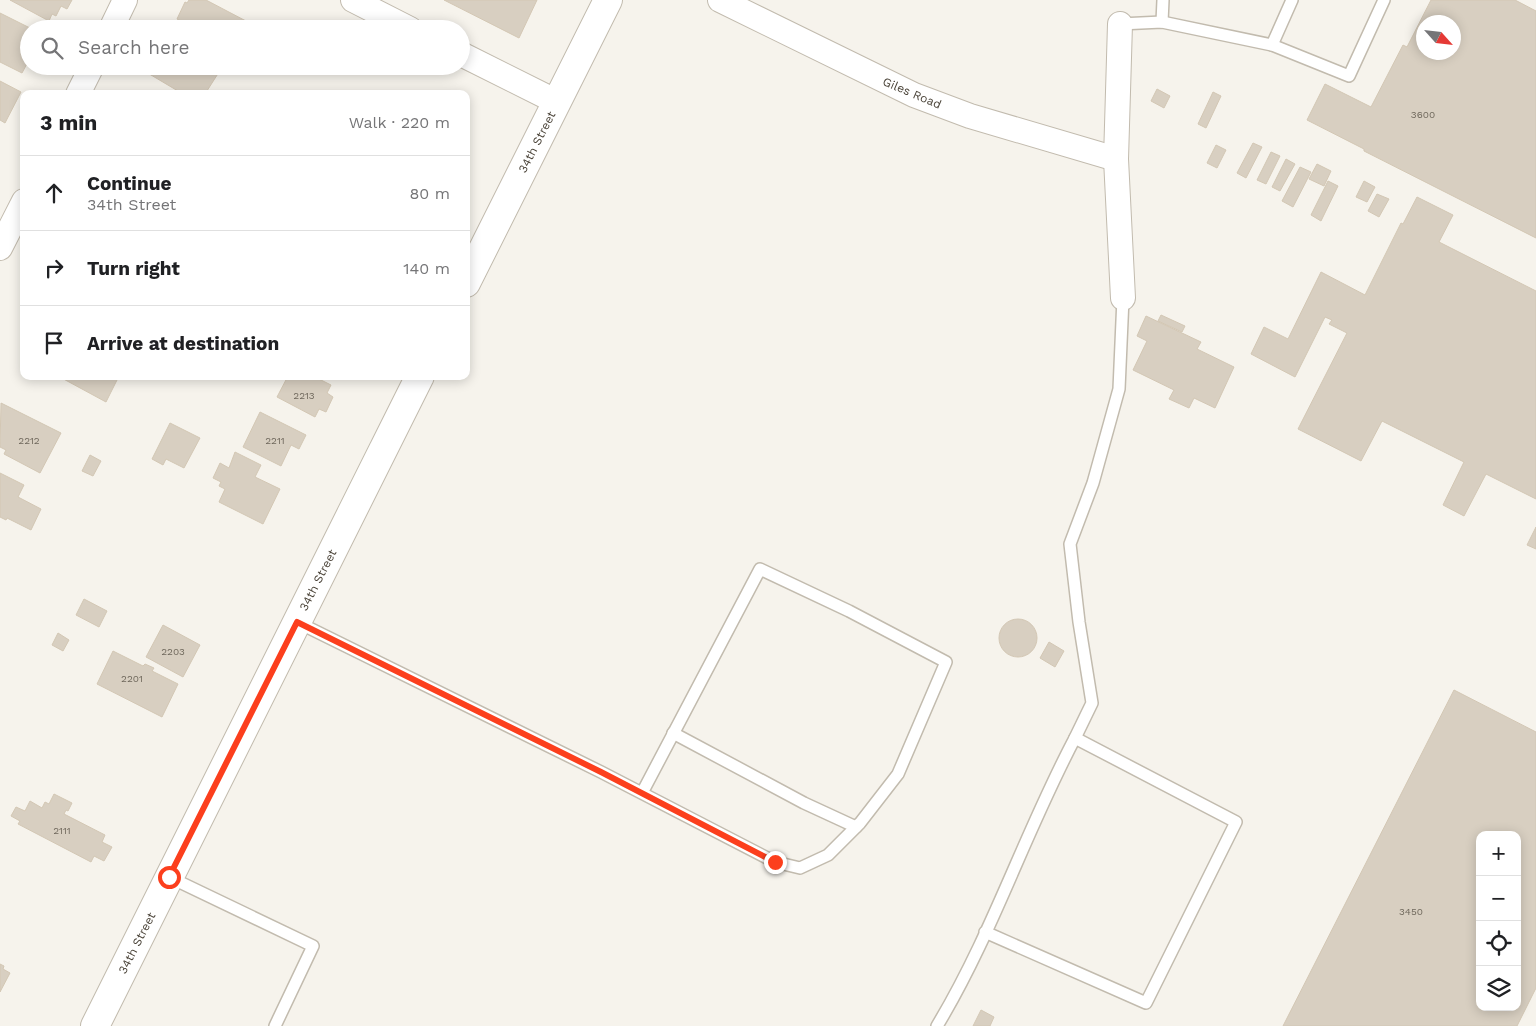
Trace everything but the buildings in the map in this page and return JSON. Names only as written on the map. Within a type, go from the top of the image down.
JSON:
[{"type":"street","points":[[115,20],[125,0]]},
{"type":"street","points":[[353,0],[392,20]]},
{"type":"street","name":"34th Street","points":[[470,275],[608,0]]},
{"type":"street","name":"Giles Road","points":[[720,0],[914,96],[970,116],[1116,159]]},
{"type":"street","points":[[1120,24],[1116,159],[1123,298]]},
{"type":"street","points":[[470,58],[557,102]]},
{"type":"street","points":[[80,90],[88,75]]},
{"type":"street","points":[[0,248],[20,209]]},
{"type":"street","name":"34th Street","points":[[95,1026],[418,380]]},
{"type":"lane","points":[[1162,22],[1163,0]]},
{"type":"lane","points":[[1272,45],[1292,0]]},
{"type":"lane","points":[[1120,24],[1162,22],[1272,45],[1349,76],[1384,0]]},
{"type":"lane","points":[[937,1026],[950,1005],[1052,782],[1092,703],[1079,622],[1070,544],[1093,483],[1119,389],[1123,298]]},
{"type":"lane","points":[[297,622],[642,793],[775,862],[800,868],[828,855],[856,827],[898,774],[946,662],[849,611],[760,569],[642,793]]},
{"type":"lane","points":[[673,733],[804,803],[856,827]]},
{"type":"lane","points":[[985,932],[1146,1003],[1236,822],[1075,738]]},
{"type":"lane","points":[[169,877],[313,946],[276,1026]]},
{"type":"route","points":[[169,877],[297,622],[601,772],[775,862]]}]
